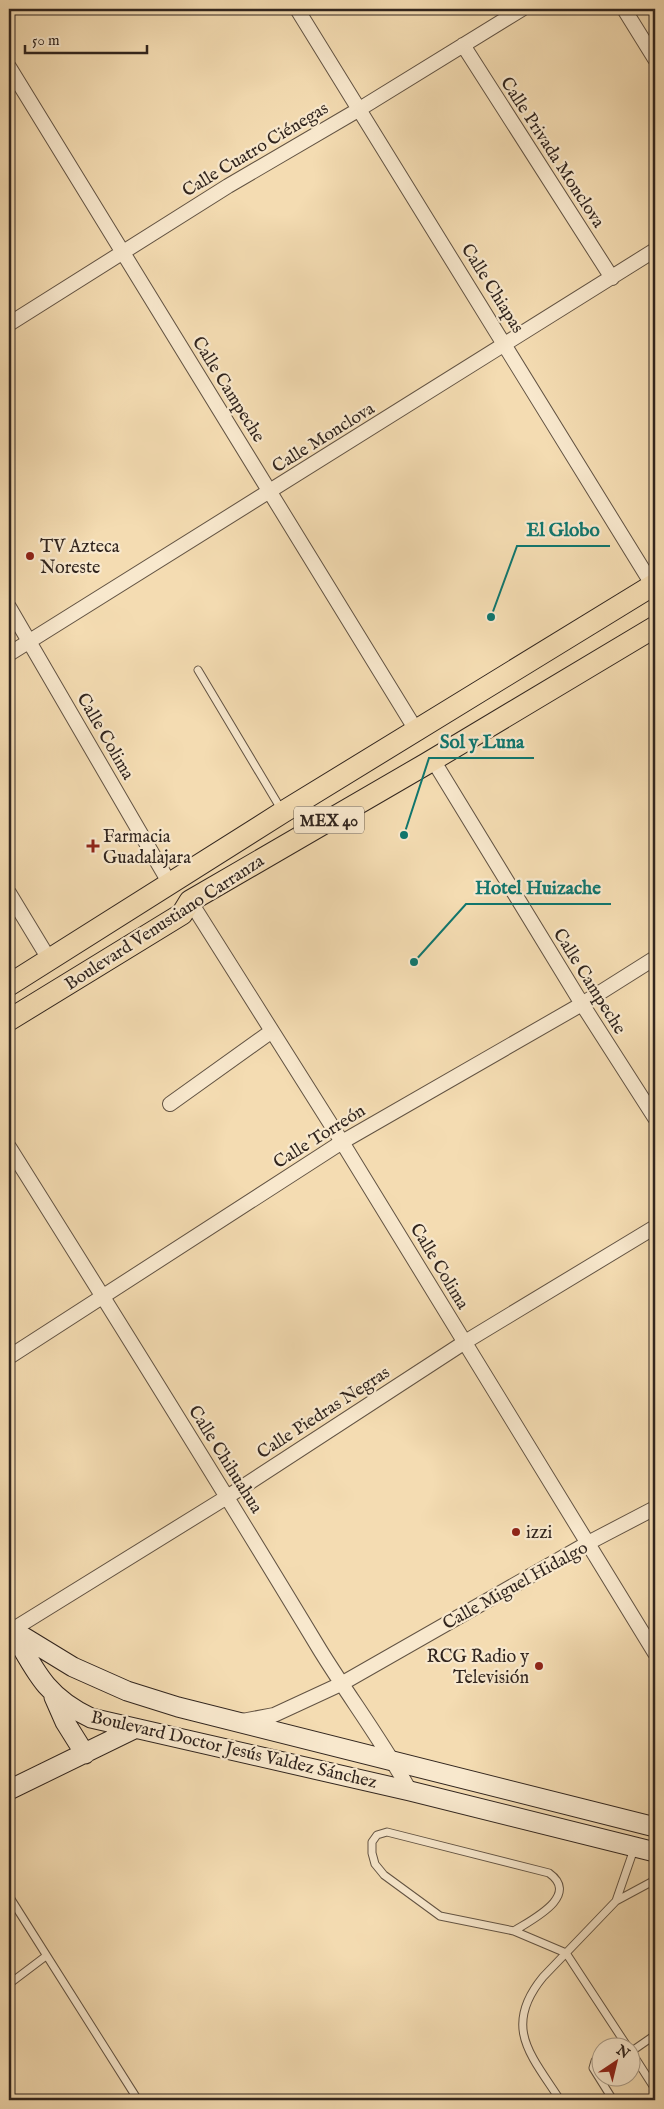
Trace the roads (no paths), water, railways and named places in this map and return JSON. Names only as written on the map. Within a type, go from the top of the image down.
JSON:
[{"type":"main road","name":"Boulevard Venustiano Carranza","points":[[9,985],[283,812],[654,586]]},
{"type":"main road","name":"Boulevard Venustiano Carranza","points":[[9,1020],[182,914],[190,901],[433,760],[655,627]]},
{"type":"main road","name":"Boulevard Doctor Jesús Valdez Sánchez","points":[[10,1629],[35,1671],[52,1694],[72,1709],[91,1718],[410,1791],[655,1852]]},
{"type":"main road","name":"Boulevard Doctor Jesús Valdez Sánchez","points":[[10,1629],[73,1667],[118,1687],[194,1711],[655,1827]]},
{"type":"main road","points":[[52,1694],[65,1722],[85,1754]]},
{"type":"main road","points":[[187,1740],[194,1711]]},
{"type":"main road","points":[[9,1790],[134,1729]]},
{"type":"street","name":"Calle Chiapas","points":[[297,9],[654,586]]},
{"type":"street","name":"Calle Cuatro Ciénegas","points":[[9,324],[228,186],[358,110],[522,9]]},
{"type":"street","points":[[624,9],[655,60]]},
{"type":"street","name":"Calle Privada Monclova","points":[[463,45],[612,278]]},
{"type":"street","name":"Calle Campeche","points":[[9,67],[416,730]]},
{"type":"street","name":"Calle Monclova","points":[[9,654],[271,492],[655,250]]},
{"type":"street","name":"Calle Colima","points":[[9,607],[170,884]]},
{"type":"street","name":"Calle Campeche","points":[[433,760],[582,1004],[655,1118]]},
{"type":"street","points":[[9,893],[49,959]]},
{"type":"street","name":"Calle Colima","points":[[190,901],[342,1142],[588,1543],[649,1632],[655,1653]]},
{"type":"street","name":"Calle Torreón","points":[[9,1357],[342,1142],[582,1004],[655,958]]},
{"type":"street","points":[[170,1104],[272,1031]]},
{"type":"street","name":"Calle Chihuahua","points":[[9,1147],[227,1497],[340,1684],[393,1760],[410,1791]]},
{"type":"street","name":"Calle Piedras Negras","points":[[10,1629],[227,1497],[465,1342],[655,1227]]},
{"type":"street","name":"Calle Miguel Hidalgo","points":[[238,1721],[274,1715],[340,1684],[588,1543],[655,1508]]},
{"type":"lane","points":[[198,670],[283,812]]},
{"type":"lane","points":[[514,1931],[547,1910],[557,1899],[559,1886],[555,1877],[548,1873],[387,1832],[377,1835],[372,1842],[375,1864],[384,1875],[429,1910],[440,1916],[456,1920],[514,1931],[566,1953],[620,2036]]},
{"type":"lane","points":[[616,1901],[634,1847]]},
{"type":"lane","points":[[560,2100],[528,2052],[522,2029],[526,2003],[532,1990],[616,1901],[655,1880]]},
{"type":"lane","points":[[9,1896],[138,2100]]},
{"type":"lane","points":[[9,1984],[46,1956]]},
{"type":"lane","points":[[642,2045],[655,2035]]},
{"type":"lane","points":[[642,2068],[655,2088]]},
{"type":"lane","points":[[604,2086],[613,2100]]},
{"type":"place","name":"TV Azteca Noreste","points":[[30,556]]},
{"type":"place","name":"El Globo","points":[[491,617]]},
{"type":"place","name":"Sol y Luna","points":[[404,835]]},
{"type":"place","name":"Farmacia Guadalajara","points":[[93,846]]},
{"type":"place","name":"Hotel Huizache","points":[[414,962]]},
{"type":"place","name":"izzi","points":[[516,1532]]},
{"type":"place","name":"RCG Radio y Televisión","points":[[539,1666]]}]
